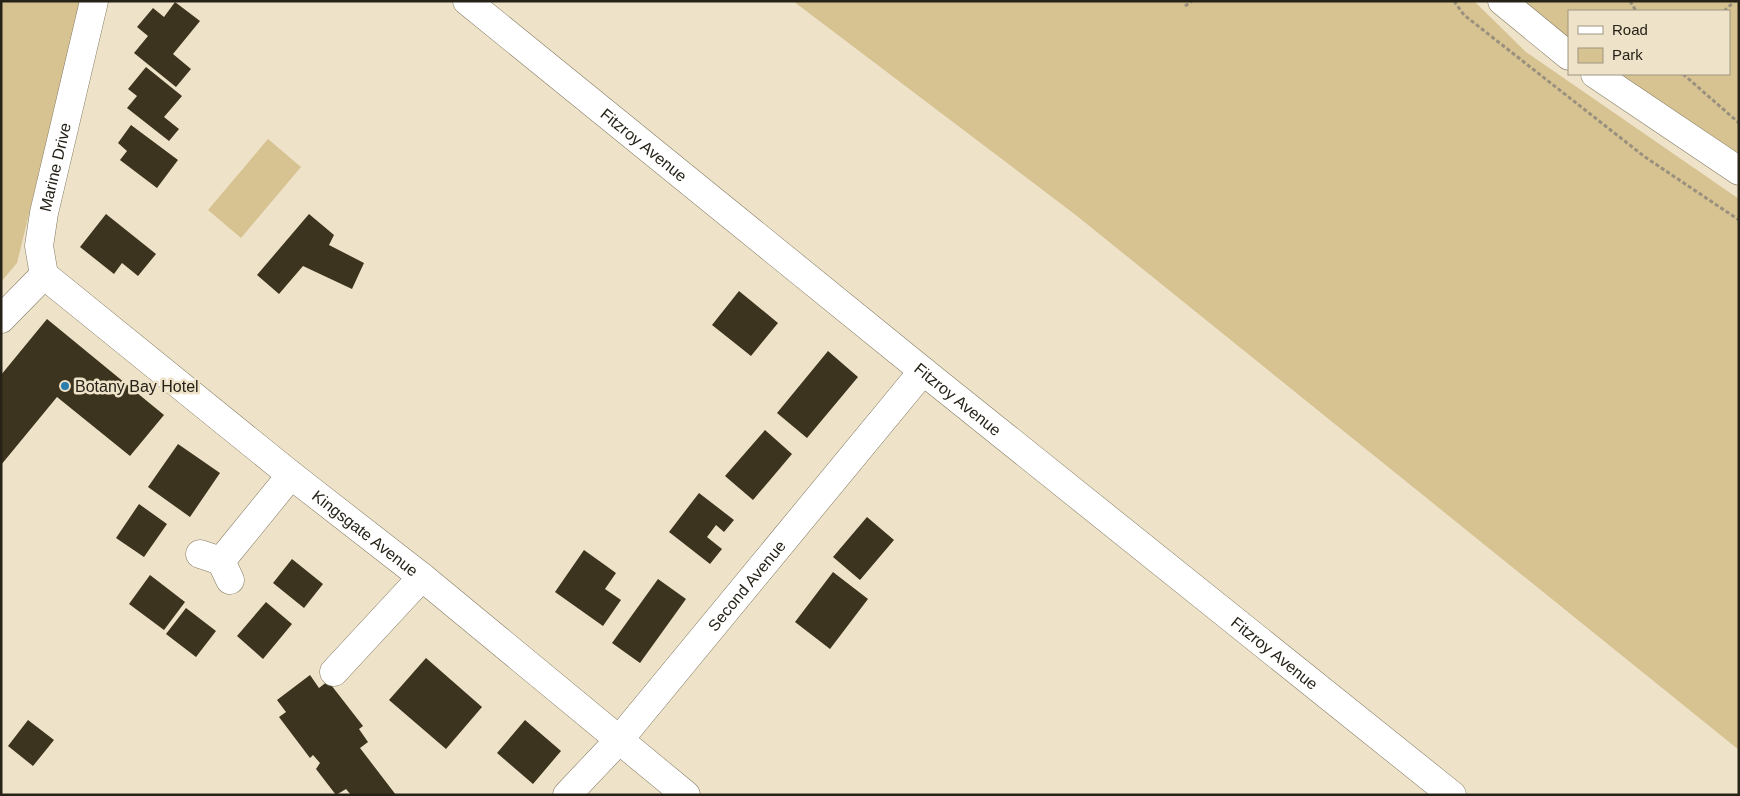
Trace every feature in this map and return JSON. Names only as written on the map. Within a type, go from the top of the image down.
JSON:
[{"type":"street","name":"Marine Drive","points":[[44,275],[39,246],[44,213],[94,1]]},
{"type":"street","name":"Fitzroy Avenue","points":[[467,1],[923,371],[1452,795]]},
{"type":"street","points":[[1502,1],[1568,55]]},
{"type":"street","points":[[1596,75],[1739,171]]},
{"type":"street","points":[[1,319],[44,275]]},
{"type":"street","name":"Kingsgate Avenue","points":[[44,275],[291,475],[422,577],[686,795]]},
{"type":"street","name":"Second Avenue","points":[[567,795],[619,740],[923,371]]},
{"type":"street","points":[[217,565],[291,475]]},
{"type":"street","points":[[334,672],[422,577]]},
{"type":"path","points":[[1185,6],[1192,1]]},
{"type":"path","points":[[1454,1],[1464,16],[1630,146],[1739,220]]},
{"type":"path","points":[[1725,10],[1735,1]]},
{"type":"path","points":[[1685,75],[1739,122]]},
{"type":"green space","points":[[1,1],[81,1],[17,263],[1,282]]},
{"type":"green space","points":[[793,1],[1474,1],[1526,52],[1739,199],[1739,750],[1077,216]]},
{"type":"green space","points":[[1512,1],[1739,1],[1739,161],[1611,75],[1730,75],[1730,10],[1568,10],[1568,47]]},
{"type":"green space","points":[[268,139],[301,167],[241,238],[208,210]]},
{"type":"building","points":[[175,2],[200,21],[173,54],[191,69],[176,87],[134,53],[148,36],[137,27],[153,8],[164,17]]},
{"type":"building","points":[[146,67],[182,96],[164,117],[179,129],[169,141],[127,108],[137,96],[128,89]]},
{"type":"building","points":[[131,125],[178,160],[157,188],[120,160],[127,151],[118,143]]},
{"type":"building","points":[[106,214],[156,254],[138,276],[122,263],[114,274],[80,247]]},
{"type":"building","points":[[309,214],[334,235],[329,245],[364,263],[352,289],[303,266],[279,294],[257,275]]},
{"type":"building","points":[[739,291],[778,323],[751,356],[712,325]]},
{"type":"building","name":"Botany Bay Hotel","points":[[47,319],[164,415],[130,456],[57,397],[1,465],[1,375]]},
{"type":"building","points":[[828,351],[858,377],[807,438],[777,413]]},
{"type":"building","points":[[765,430],[792,454],[753,500],[725,476]]},
{"type":"building","points":[[178,444],[220,473],[190,517],[148,487]]},
{"type":"building","points":[[699,493],[734,520],[724,532],[716,525],[707,537],[722,549],[710,564],[669,532]]},
{"type":"building","points":[[139,504],[167,524],[144,557],[116,538]]},
{"type":"building","points":[[867,517],[894,540],[860,580],[833,557]]},
{"type":"building","points":[[584,550],[616,573],[605,589],[621,600],[603,626],[555,592]]},
{"type":"building","points":[[292,559],[323,584],[304,608],[273,583]]},
{"type":"building","points":[[833,572],[868,599],[830,649],[795,622]]},
{"type":"building","points":[[150,575],[185,602],[164,630],[129,604]]},
{"type":"building","points":[[658,579],[686,599],[640,663],[612,643]]},
{"type":"building","points":[[266,602],[292,624],[263,659],[237,636]]},
{"type":"building","points":[[186,608],[216,631],[196,657],[166,634]]},
{"type":"building","points":[[426,658],[482,707],[446,749],[389,700]]},
{"type":"building","points":[[310,675],[319,688],[328,681],[363,726],[359,729],[368,742],[360,748],[396,795],[351,795],[346,789],[336,795],[316,769],[320,763],[313,755],[310,758],[279,717],[286,712],[277,700]]},
{"type":"building","points":[[28,720],[54,740],[33,766],[8,746]]},
{"type":"building","points":[[525,720],[561,751],[533,784],[497,753]]},
{"type":"place","name":"Botany Bay Hotel","points":[[65,386]]}]
